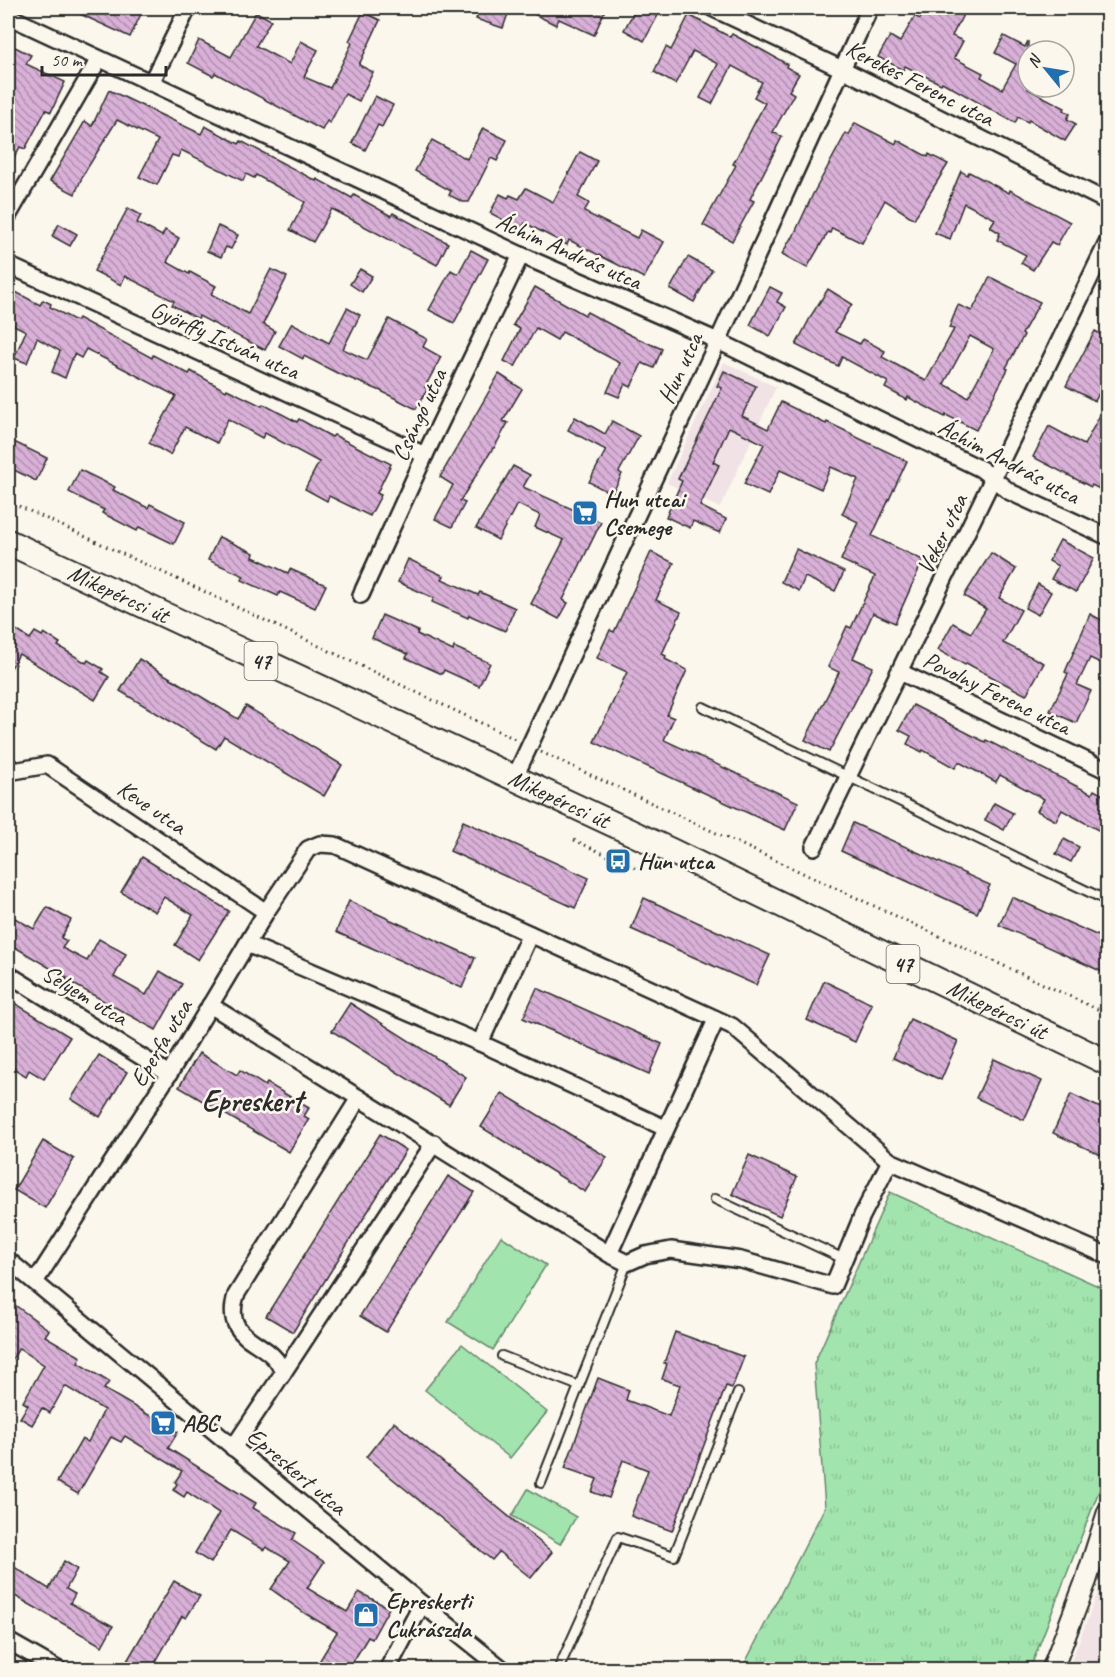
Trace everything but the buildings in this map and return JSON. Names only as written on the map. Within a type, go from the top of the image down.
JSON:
[{"type":"main road","name":"Mikepércsi út","points":[[8,542],[671,851],[1107,1063]]},
{"type":"street","points":[[151,83],[188,8]]},
{"type":"street","name":"Kerekes Ferenc utca","points":[[712,8],[842,69],[1107,202]]},
{"type":"street","name":"Hun utca","points":[[514,779],[870,8]]},
{"type":"street","name":"Áchim András utca","points":[[8,16],[521,255],[718,341],[981,470],[1010,492],[1107,537]]},
{"type":"street","points":[[8,216],[99,59]]},
{"type":"street","name":"Veker utca","points":[[814,847],[1107,241]]},
{"type":"street","name":"Csángó utca","points":[[361,596],[425,455],[521,255]]},
{"type":"street","name":"Györffy István utca","points":[[8,265],[425,455]]},
{"type":"street","name":"Povolny Ferenc utca","points":[[900,672],[1107,771]]},
{"type":"street","name":"Keve utca","points":[[10,773],[47,765],[266,912]]},
{"type":"street","name":"Eperfa utca","points":[[35,1282],[170,1074],[266,912],[308,849],[320,844],[335,845],[530,934]]},
{"type":"street","points":[[480,1043],[530,934],[732,1026],[890,1161],[1107,1256]]},
{"type":"street","points":[[247,944],[480,1043],[665,1128]]},
{"type":"street","name":"Selyem utca","points":[[8,974],[170,1074]]},
{"type":"street","points":[[210,1005],[609,1254],[627,1263],[645,1255],[671,1250],[741,1260],[833,1286],[862,1216],[890,1161]]},
{"type":"street","points":[[609,1254],[716,1020]]},
{"type":"street","points":[[283,1374],[279,1362],[238,1331],[233,1320],[232,1308],[236,1295],[359,1098]]},
{"type":"street","points":[[233,1448],[434,1143]]},
{"type":"street","name":"Epreskert utca","points":[[8,1260],[504,1670]]},
{"type":"street","points":[[1052,1670],[1086,1581],[1107,1512]]},
{"type":"street","points":[[1086,1581],[1107,1538]]},
{"type":"street","points":[[387,1670],[422,1604]]},
{"type":"street","points":[[8,1641],[59,1670]]},
{"type":"lane","points":[[703,706],[1107,901]]},
{"type":"lane","points":[[715,1199],[844,1259]]},
{"type":"lane","points":[[541,1483],[627,1263]]},
{"type":"lane","points":[[501,1356],[579,1386]]},
{"type":"lane","points":[[558,1670],[618,1537],[674,1556],[738,1393]]},
{"type":"path","points":[[8,501],[530,746],[564,765],[1107,1014]]},
{"type":"path","points":[[574,840],[635,867]]},
{"type":"shaded area","points":[[724,362],[776,387],[720,508],[667,483]]},
{"type":"shaded area","points":[[1107,1569],[1107,1669],[1068,1669]]},
{"type":"green space","points":[[890,1192],[1107,1290],[1107,1470],[1030,1669],[742,1669],[825,1507],[814,1364]]},
{"type":"green space","points":[[501,1236],[546,1265],[493,1350],[448,1322]]},
{"type":"green space","points":[[462,1344],[547,1412],[510,1458],[425,1390]]},
{"type":"green space","points":[[528,1489],[576,1517],[560,1544],[512,1516]]},
{"type":"place","name":"Hun utcai Csemege","points":[[585,513]]},
{"type":"place","name":"Hun utca","points":[[618,861]]},
{"type":"place","name":"ABC","points":[[163,1423]]},
{"type":"place","name":"Epreskerti Cukrászda","points":[[366,1615]]},
{"type":"district","name":"Epreskert","points":[[252,1101]]}]
